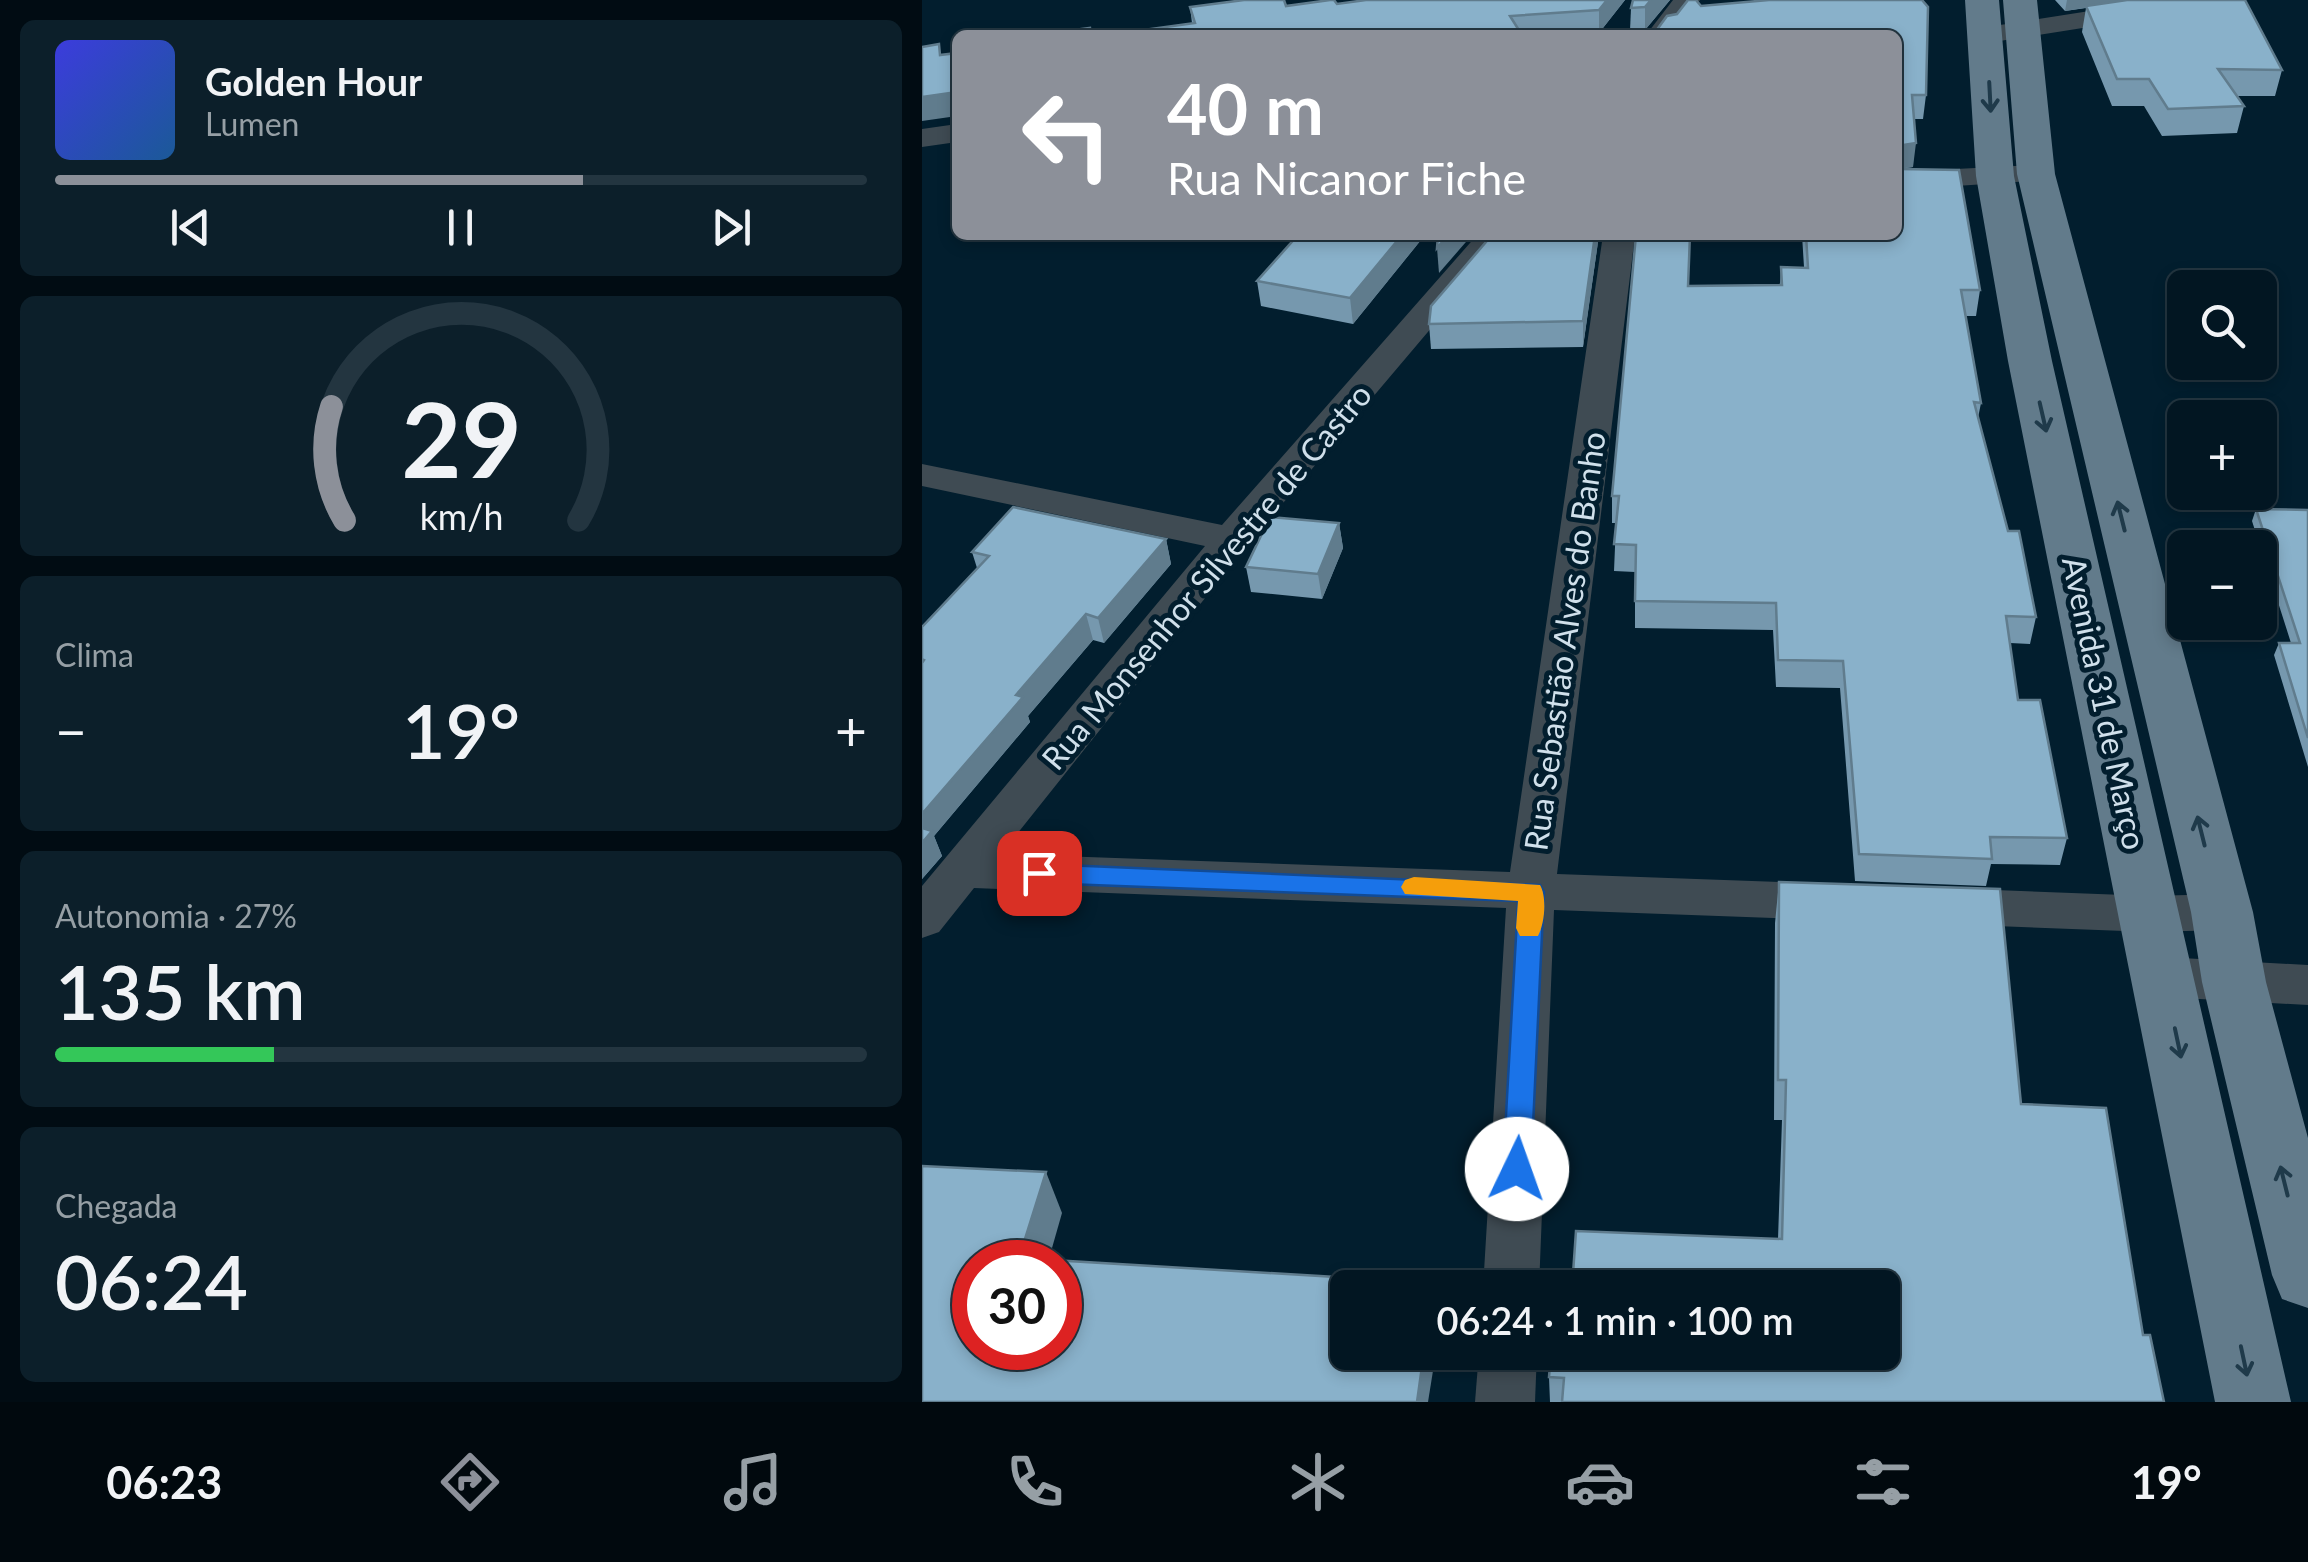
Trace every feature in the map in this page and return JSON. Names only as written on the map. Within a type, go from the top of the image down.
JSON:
[{"type":"main road","name":"Avenida 31 de Março","points":[[2003,16],[2030,361],[2151,914],[2252,1402]]},
{"type":"main road","name":"Avenida 31 de Março","points":[[2016,175],[2222,912],[2234,982],[2308,1276]]},
{"type":"street","points":[[1664,30],[1687,0]]},
{"type":"street","points":[[2003,16],[2209,0]]},
{"type":"street","points":[[922,138],[952,134]]},
{"type":"street","points":[[1902,180],[2016,175]]},
{"type":"street","name":"Rua Monsenhor Silvestre de Castro","points":[[922,919],[1231,539],[1490,240]]},
{"type":"street","name":"Rua Sebastião Alves do Banho","points":[[1512,1270],[1531,892],[1617,240]]},
{"type":"street","points":[[922,475],[1231,539]]},
{"type":"street","points":[[963,870],[2151,914],[2222,912]]},
{"type":"street","points":[[2164,977],[2308,985]]},
{"type":"street","points":[[1505,1402],[1507,1370]]},
{"type":"building","points":[[1244,0],[1284,0],[1286,6],[1330,0],[1337,4],[1366,0],[1607,0],[1599,10],[1510,16],[1519,30],[1144,30],[1195,23],[1190,7]]},
{"type":"building","points":[[1633,0],[1651,0],[1645,7],[1631,8]]},
{"type":"building","points":[[1688,0],[1696,0],[1701,6],[1769,0],[1922,0],[1928,7],[1926,95],[1912,95],[1916,143],[1902,145],[1902,30],[1657,30],[1667,16],[1677,14]]},
{"type":"building","points":[[2127,0],[2245,0],[2282,70],[2218,69],[2244,106],[2168,109],[2149,79],[2117,79],[2086,6]]},
{"type":"building","points":[[939,44],[940,55],[952,54],[952,93],[922,97],[922,47]]},
{"type":"building","points":[[1902,169],[1959,170],[1980,290],[1961,290],[1981,403],[1974,402],[2008,531],[2019,531],[2036,617],[2006,616],[2018,700],[2040,700],[2067,838],[1990,837],[1992,859],[1859,854],[1843,661],[1778,660],[1776,603],[1635,601],[1636,545],[1614,544],[1619,496],[1612,496],[1636,240],[1690,240],[1688,286],[1782,285],[1781,267],[1808,268],[1806,240],[1902,240]]},
{"type":"building","points":[[1294,240],[1398,240],[1350,298],[1257,281]]},
{"type":"building","points":[[1488,240],[1594,240],[1583,321],[1429,324],[1431,306]]},
{"type":"building","points":[[1013,507],[1166,539],[1098,618],[1086,614],[1016,695],[1023,697],[922,814],[922,627],[989,556],[972,552]]},
{"type":"building","points":[[2256,510],[2308,510],[2308,738],[2279,643],[2300,643],[2277,573],[2277,530],[2263,530]]},
{"type":"building","points":[[1270,517],[1339,523],[1318,574],[1246,567]]},
{"type":"building","points":[[922,828],[932,831],[922,843]]},
{"type":"building","points":[[1779,882],[2000,889],[2021,1104],[2106,1108],[2143,1335],[2150,1335],[2164,1402],[1562,1402],[1564,1378],[1549,1377],[1550,1370],[1900,1370],[1900,1270],[1573,1270],[1576,1231],[1782,1239],[1786,1080],[1778,1080]]},
{"type":"building","points":[[922,1166],[1046,1172],[1025,1240],[952,1240],[952,1370],[1082,1370],[1082,1262],[1330,1277],[1330,1370],[1421,1370],[1417,1402],[922,1402]]},
{"type":"slow traffic","points":[[1414,887],[1531,892],[1529,928]]},
{"type":"route","points":[[1039,873],[1531,892],[1517,1169]]}]
